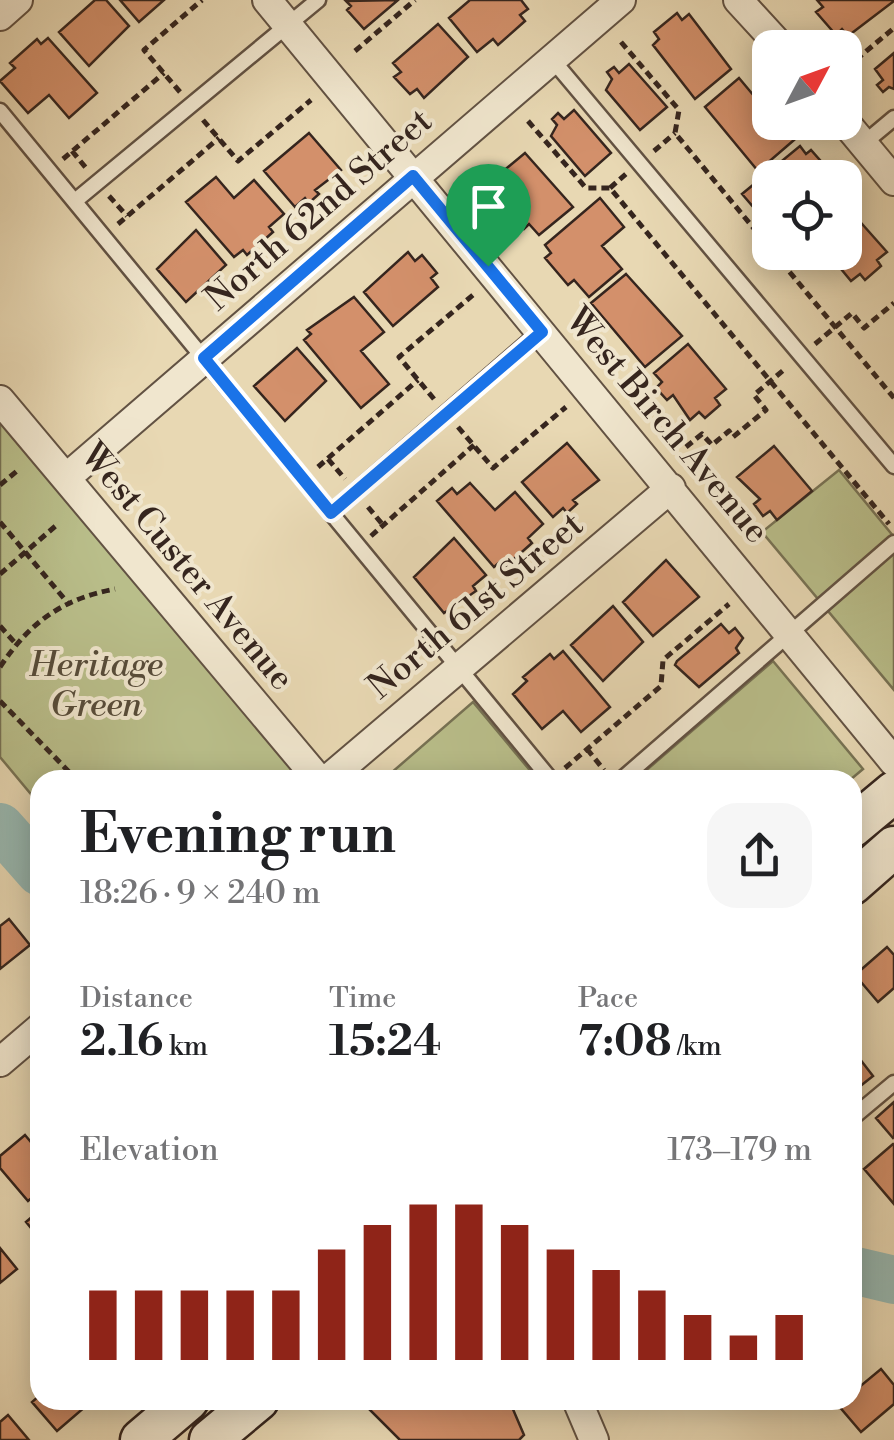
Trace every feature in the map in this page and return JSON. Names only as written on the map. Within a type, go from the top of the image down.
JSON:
[{"type":"main road","points":[[862,819],[894,792]]},
{"type":"main road","points":[[862,875],[894,847]]},
{"type":"main road","points":[[140,1440],[176,1410]]},
{"type":"street","points":[[0,16],[18,0]]},
{"type":"street","name":"West Birch Avenue","points":[[266,0],[894,762]]},
{"type":"street","name":"North 62nd Street","points":[[66,478],[621,0]]},
{"type":"street","points":[[738,0],[766,30]]},
{"type":"street","points":[[769,0],[777,30]]},
{"type":"street","points":[[860,140],[894,180]]},
{"type":"street","name":"West Custer Avenue","points":[[0,400],[310,770]]},
{"type":"street","name":"North 61st Street","points":[[338,770],[672,488]]},
{"type":"street","points":[[0,1062],[30,1036]]},
{"type":"street","points":[[580,1410],[594,1440]]},
{"type":"lane","points":[[75,201],[318,0]]},
{"type":"lane","points":[[551,58],[894,466]]},
{"type":"lane","points":[[0,111],[458,668],[552,770]]},
{"type":"lane","points":[[862,130],[894,118]]},
{"type":"lane","points":[[331,513],[542,332]]},
{"type":"lane","points":[[632,770],[894,542]]},
{"type":"lane","points":[[862,1109],[894,1082]]},
{"type":"path","points":[[355,52],[414,0]]},
{"type":"path","points":[[862,55],[894,28]]},
{"type":"path","points":[[621,42],[679,110],[674,134],[752,226]]},
{"type":"path","points":[[49,171],[164,74]]},
{"type":"path","points":[[528,121],[586,188],[610,188],[894,530]]},
{"type":"path","points":[[103,236],[219,138]]},
{"type":"path","points":[[789,270],[894,398]]},
{"type":"path","points":[[814,345],[852,313],[864,328],[894,302]]},
{"type":"path","points":[[686,447],[702,434],[712,445],[729,431],[734,437],[766,410],[754,395],[792,363]]},
{"type":"path","points":[[304,480],[418,380]]},
{"type":"path","points":[[359,547],[474,445]]},
{"type":"path","points":[[0,485],[17,471]]},
{"type":"path","points":[[0,522],[67,602]]},
{"type":"path","points":[[0,574],[60,522]]},
{"type":"path","points":[[0,667],[45,614],[67,602],[115,589]]},
{"type":"path","points":[[563,770],[661,686],[663,660],[730,603]]},
{"type":"path","points":[[0,626],[16,644]]},
{"type":"path","points":[[0,701],[66,770]]},
{"type":"path","points":[[586,750],[603,770]]},
{"type":"green space","name":"Heritage Green","points":[[0,422],[294,770],[30,770],[30,793],[0,757]]},
{"type":"green space","points":[[839,470],[894,537],[894,690],[762,532]]},
{"type":"green space","points":[[773,661],[863,769],[862,770],[647,770]]},
{"type":"green space","points":[[473,702],[530,770],[395,770]]},
{"type":"building","points":[[95,0],[106,0],[129,26],[89,66],[59,32]]},
{"type":"building","points":[[120,0],[164,0],[139,22]]},
{"type":"building","points":[[398,0],[364,29],[347,10],[351,6],[346,1]]},
{"type":"building","points":[[470,0],[521,0],[528,9],[520,15],[525,21],[498,45],[493,39],[477,52],[449,18]]},
{"type":"building","points":[[817,0],[894,0],[856,30],[832,30],[816,12],[823,7]]},
{"type":"building","points":[[677,13],[682,20],[689,14],[731,69],[695,99],[653,45],[659,39],[654,32]]},
{"type":"building","points":[[438,24],[468,57],[424,98],[417,89],[410,94],[394,77],[401,72],[393,63]]},
{"type":"building","points":[[48,38],[97,93],[69,118],[49,95],[28,113],[0,81],[15,68],[10,63],[37,39],[41,44]]},
{"type":"building","points":[[894,53],[894,89],[889,87],[883,92],[877,85],[883,80],[875,69]]},
{"type":"building","points":[[629,64],[667,107],[640,130],[606,90],[612,79],[607,72],[614,67],[619,73]]},
{"type":"building","points":[[739,78],[752,94],[752,140],[794,140],[771,160],[752,160],[752,164],[705,107]]},
{"type":"building","points":[[574,110],[611,153],[585,176],[551,136],[557,125],[552,119],[558,113],[564,119]]},
{"type":"building","points":[[309,133],[341,170],[315,190],[319,194],[309,203],[305,198],[295,207],[264,171]]},
{"type":"building","points":[[800,146],[806,154],[811,150],[820,160],[783,160]]},
{"type":"building","points":[[525,153],[573,207],[539,235],[529,224],[524,229],[514,217],[519,212],[490,182]]},
{"type":"building","points":[[216,177],[234,198],[254,180],[284,214],[269,227],[273,232],[247,255],[243,250],[234,257],[186,202]]},
{"type":"building","points":[[752,186],[752,206],[742,194]]},
{"type":"building","points":[[600,198],[624,227],[602,246],[622,269],[589,297],[574,280],[568,285],[545,258],[551,253],[545,245]]},
{"type":"building","points":[[862,224],[887,252],[877,260],[881,266],[865,280],[860,274],[851,281],[842,270],[862,270]]},
{"type":"building","points":[[196,230],[226,265],[186,302],[157,269]]},
{"type":"building","points":[[408,252],[415,261],[422,255],[437,273],[431,278],[438,287],[393,326],[364,292]]},
{"type":"building","points":[[626,274],[682,336],[645,367],[591,303]]},
{"type":"building","points":[[354,297],[384,332],[361,351],[389,384],[361,408],[304,340],[311,334],[307,330]]},
{"type":"building","points":[[688,344],[726,389],[715,398],[720,405],[705,418],[699,412],[690,420],[673,395],[667,400],[656,388],[662,382],[654,373]]},
{"type":"building","points":[[297,348],[326,381],[285,421],[254,386]]},
{"type":"building","points":[[567,443],[599,480],[573,500],[577,504],[567,513],[563,508],[553,517],[522,482]]},
{"type":"building","points":[[774,446],[812,491],[777,520],[770,511],[763,516],[754,504],[760,499],[737,477]]},
{"type":"building","points":[[470,483],[495,510],[515,492],[543,524],[528,538],[532,543],[506,566],[501,561],[494,567],[437,501],[452,488],[457,494]]},
{"type":"building","points":[[454,538],[486,575],[473,586],[476,591],[444,613],[414,577]]},
{"type":"building","points":[[666,560],[699,597],[653,636],[623,602]]},
{"type":"building","points":[[613,606],[643,642],[603,681],[571,645]]},
{"type":"building","points":[[721,624],[729,633],[735,628],[743,638],[736,648],[739,653],[699,687],[675,665]]},
{"type":"building","points":[[563,651],[610,707],[581,732],[563,711],[542,729],[513,694],[527,681],[523,677],[550,654],[554,659]]},
{"type":"building","points":[[9,919],[30,945],[0,969],[0,926]]},
{"type":"building","points":[[887,947],[894,955],[894,988],[878,1002],[862,983],[862,969]]},
{"type":"building","points":[[862,1062],[873,1076],[862,1085]]},
{"type":"building","points":[[894,1102],[894,1137],[893,1138],[876,1118]]},
{"type":"building","points":[[25,1135],[30,1141],[28,1201],[0,1168],[0,1156]]},
{"type":"building","points":[[894,1144],[894,1204],[864,1169]]},
{"type":"building","points":[[0,1248],[17,1269],[0,1283]]},
{"type":"building","points":[[881,1369],[894,1385],[894,1404],[861,1432],[842,1410],[862,1410],[862,1385]]},
{"type":"building","points":[[39,1410],[81,1410],[57,1431]]},
{"type":"building","points":[[370,1410],[513,1410],[524,1435],[519,1440],[400,1440]]},
{"type":"building","points":[[8,1415],[29,1440],[0,1440],[0,1422]]},
{"type":"waterway","points":[[0,827],[30,861]]},
{"type":"waterway","points":[[862,1272],[894,1280]]},
{"type":"route","points":[[413,176],[488,266],[542,332],[331,513],[204,358],[413,176]]}]
